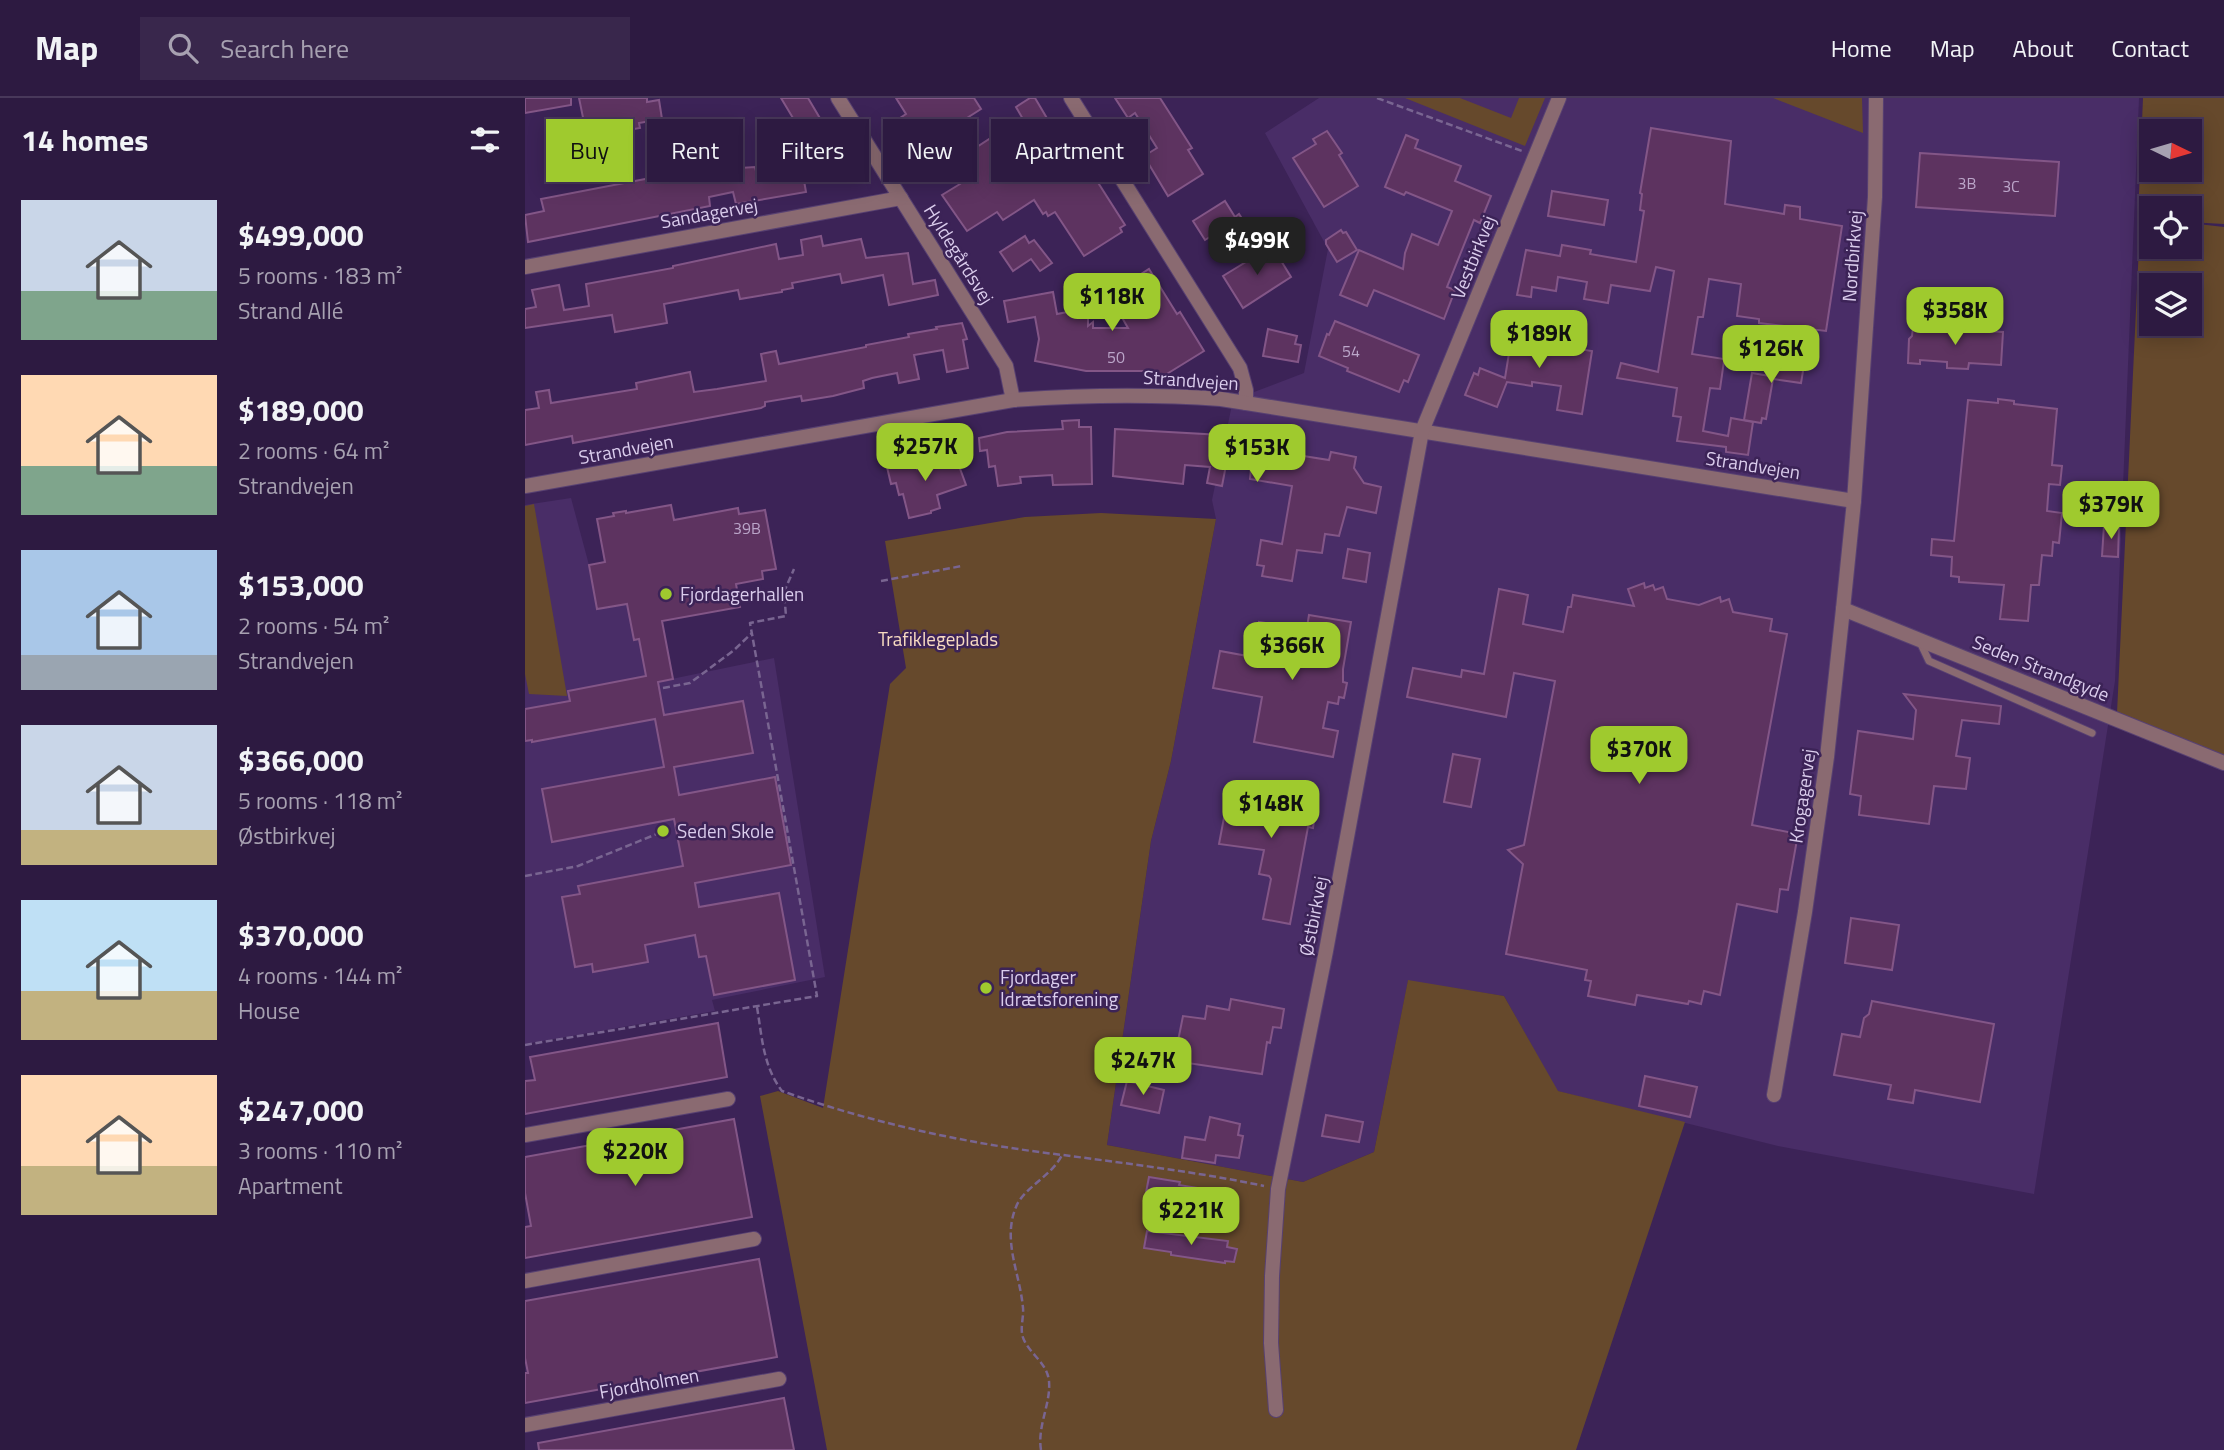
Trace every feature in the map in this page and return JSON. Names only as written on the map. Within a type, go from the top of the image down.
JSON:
[{"type":"street","name":"Hyldegårdsvej","points":[[838,98],[1006,366],[1013,400]]},
{"type":"street","points":[[1071,98],[1240,368],[1246,390],[1246,403]]},
{"type":"street","name":"Vestbirkvej","points":[[1422,431],[1559,98]]},
{"type":"street","name":"Nordbirkvej","points":[[1854,501],[1875,197],[1876,98]]},
{"type":"street","name":"Sandagervej","points":[[525,267],[901,198]]},
{"type":"street","name":"Strandvejen","points":[[525,486],[1013,400],[1094,394],[1164,395],[1246,403],[1854,501]]},
{"type":"street","name":"Østbirkvej","points":[[1276,1410],[1271,1343],[1278,1189],[1326,951],[1422,431]]},
{"type":"street","name":"Krogagervej","points":[[1774,1095],[1828,757],[1854,501]]},
{"type":"street","name":"Seden Strandgyde","points":[[1843,609],[2224,763]]},
{"type":"street","points":[[525,1135],[728,1099]]},
{"type":"street","points":[[525,1281],[754,1239]]},
{"type":"street","name":"Fjordholmen","points":[[525,1426],[779,1380]]},
{"type":"lane","points":[[1919,640],[1930,661],[2092,733]]},
{"type":"path","points":[[1377,98],[1535,156]]},
{"type":"path","points":[[881,581],[962,566]]},
{"type":"path","points":[[525,1045],[817,996],[750,623],[786,616],[784,592],[794,569]]},
{"type":"path","points":[[663,688],[690,683],[752,633]]},
{"type":"path","points":[[525,876],[578,866],[669,828]]},
{"type":"path","points":[[757,1007],[767,1065],[772,1079],[782,1091],[930,1133],[1062,1155],[1120,1161],[1278,1189]]},
{"type":"path","points":[[1041,1450],[1040,1425],[1048,1396],[1049,1380],[1045,1367],[1024,1341],[1021,1331],[1023,1305],[1010,1249],[1010,1223],[1017,1203],[1058,1165],[1062,1155]]},
{"type":"shaded area","points":[[1319,98],[2139,98],[2115,681],[2034,1194],[1778,1146],[1557,1091],[1504,996],[1408,981],[1374,1152],[1303,1182],[1107,1145],[1151,841],[1171,761],[1216,519],[1212,500],[1233,400],[1304,373],[1328,249],[1265,133]]},
{"type":"shaded area","name":"Seden Skole","points":[[571,498],[589,565],[597,609],[627,604],[634,640],[639,639],[647,684],[774,658],[825,977],[712,1000],[715,1011],[525,1044],[525,505]]},
{"type":"green space","points":[[1405,98],[1460,98],[1511,118],[1519,98],[1545,98],[1525,146]]},
{"type":"green space","points":[[1773,98],[1862,98],[1863,133]]},
{"type":"green space","points":[[2143,98],[2224,98],[2224,224],[2202,223],[2202,196],[2139,196],[2138,217],[2139,182],[2202,182],[2202,119],[2142,119]]},
{"type":"green space","points":[[2202,224],[2224,227],[2224,755],[2117,713],[2139,246],[2139,259],[2202,259]]},
{"type":"green space","points":[[534,504],[567,696],[529,694],[525,674],[525,506]]},
{"type":"green space","name":"Fjordager Idrætsforening","points":[[1101,513],[1216,519],[1171,761],[1151,841],[1107,1145],[1303,1182],[1374,1152],[1408,980],[1504,996],[1558,1091],[1685,1122],[1576,1450],[827,1450],[760,1096],[778,1091],[823,1108],[890,684],[906,668],[885,541],[1025,517]]},
{"type":"building","points":[[525,98],[571,98],[571,105],[525,113]]},
{"type":"building","points":[[579,98],[647,98],[647,102],[659,100],[662,119],[647,119],[647,122],[639,123],[640,128],[633,129],[633,119],[583,119]]},
{"type":"building","points":[[781,98],[808,98],[820,119],[794,119]]},
{"type":"building","points":[[896,98],[974,98],[981,109],[965,119],[898,119],[906,114]]},
{"type":"building","points":[[1030,98],[1035,98],[1047,119],[1023,119],[1016,107]]},
{"type":"building","points":[[1115,98],[1160,98],[1192,148],[1188,150],[1203,174],[1168,196],[1148,163],[1148,154],[1157,148],[1148,134],[1148,119],[1139,119],[1135,113],[1128,118]]},
{"type":"building","points":[[1651,128],[1731,141],[1725,204],[1784,214],[1785,205],[1800,207],[1800,219],[1842,226],[1826,331],[1759,323],[1759,319],[1737,316],[1741,284],[1709,279],[1703,317],[1698,317],[1692,354],[1724,361],[1720,389],[1710,388],[1703,431],[1728,436],[1731,418],[1753,422],[1748,455],[1726,452],[1726,447],[1677,441],[1681,417],[1673,416],[1677,388],[1617,378],[1621,363],[1658,372],[1674,271],[1656,267],[1650,291],[1611,285],[1608,303],[1584,299],[1587,282],[1558,277],[1556,291],[1532,287],[1531,297],[1517,295],[1526,250],[1560,256],[1562,245],[1591,250],[1590,254],[1636,262],[1644,211],[1640,210],[1640,193]]},
{"type":"building","points":[[1327,131],[1342,153],[1339,155],[1358,186],[1324,207],[1293,158],[1316,144],[1313,139]]},
{"type":"building","points":[[1406,135],[1418,140],[1415,148],[1461,166],[1455,181],[1491,196],[1480,223],[1474,220],[1447,287],[1455,290],[1444,319],[1374,290],[1367,306],[1340,295],[1359,250],[1403,269],[1412,234],[1438,245],[1452,211],[1406,192],[1404,195],[1385,187]]},
{"type":"building","points":[[991,138],[991,182],[1098,182],[1125,225],[1120,228],[1122,232],[1084,256],[1055,212],[1048,216],[1046,212],[1043,214],[1034,200],[1003,220],[997,212],[967,231],[942,195],[960,184],[959,182],[977,182],[977,147]]},
{"type":"building","points":[[1920,153],[2059,162],[2055,216],[1916,207]]},
{"type":"building","points":[[755,167],[757,182],[804,182],[806,192],[736,204],[733,192],[709,197],[710,206],[528,242],[525,215],[544,211],[541,199],[647,179],[647,182],[743,182],[743,168]]},
{"type":"building","points":[[1552,191],[1608,200],[1604,225],[1548,216]]},
{"type":"building","points":[[1225,201],[1235,217],[1239,214],[1248,228],[1232,237],[1226,227],[1205,240],[1193,221]]},
{"type":"building","points":[[1341,230],[1346,232],[1357,250],[1337,262],[1326,240]]},
{"type":"building","points":[[821,236],[823,246],[861,239],[866,258],[908,253],[913,284],[935,280],[938,295],[889,305],[883,275],[842,283],[840,274],[792,283],[793,288],[782,292],[740,299],[738,290],[664,304],[667,323],[615,332],[612,315],[525,328],[525,309],[536,307],[532,290],[559,285],[564,310],[589,306],[586,284],[673,268],[776,244],[779,259],[803,255],[801,240]]},
{"type":"building","points":[[1025,236],[1029,243],[1034,240],[1052,263],[1040,271],[1031,259],[1013,271],[1000,252]]},
{"type":"building","points":[[1272,246],[1291,277],[1243,308],[1223,276]]},
{"type":"building","points":[[1149,269],[1204,351],[1157,380],[1157,371],[1086,371],[1035,361],[1039,339],[1035,317],[1008,322],[1004,301],[1053,292],[1057,314],[1088,308],[1088,326],[1093,322],[1093,328],[1128,328],[1116,307],[1137,293],[1130,281]]},
{"type":"building","points":[[1530,314],[1550,317],[1546,344],[1592,351],[1582,414],[1557,410],[1561,386],[1532,382],[1532,386],[1507,382],[1497,407],[1465,395],[1474,373],[1478,375],[1480,368],[1505,378],[1510,347],[1524,350]]},
{"type":"building","points":[[1335,321],[1419,355],[1408,382],[1404,380],[1399,392],[1347,371],[1348,368],[1319,356]]},
{"type":"building","points":[[962,323],[967,339],[963,340],[968,368],[947,372],[943,350],[914,355],[919,379],[899,383],[897,373],[863,381],[864,388],[833,396],[802,401],[801,396],[765,402],[765,406],[761,408],[573,443],[572,436],[525,445],[525,410],[539,408],[536,392],[549,390],[551,403],[637,389],[636,383],[690,372],[694,392],[717,389],[766,381],[761,354],[776,351],[779,364],[866,347],[909,337],[908,334],[937,329],[936,327]]},
{"type":"building","points":[[1913,327],[2003,332],[2001,365],[1969,363],[1968,369],[1947,368],[1947,362],[1920,360],[1920,364],[1908,363],[1909,339]]},
{"type":"building","points":[[1268,329],[1297,336],[1295,344],[1301,345],[1298,362],[1263,356]]},
{"type":"building","points":[[1773,354],[1805,359],[1801,383],[1773,379],[1766,419],[1762,418],[1761,423],[1744,420],[1752,373],[1770,376]]},
{"type":"building","points":[[1998,399],[2014,401],[2014,404],[2057,409],[2052,465],[2062,466],[2060,485],[2049,484],[2047,511],[2062,513],[2059,543],[2053,542],[2052,556],[2042,555],[2039,585],[2031,585],[2028,621],[2000,619],[2004,585],[1959,582],[1959,577],[1951,576],[1952,557],[1931,555],[1932,539],[1954,541],[1968,400],[1998,403]]},
{"type":"building","points":[[1079,420],[1079,427],[1091,427],[1092,484],[1053,485],[1052,475],[1020,477],[1021,483],[998,486],[995,466],[989,467],[987,450],[980,451],[979,438],[1007,432],[1063,429],[1062,421]]},
{"type":"building","points":[[1115,429],[1222,435],[1222,438],[1263,445],[1264,441],[1280,443],[1278,452],[1329,460],[1331,452],[1356,457],[1354,468],[1364,483],[1381,487],[1376,513],[1347,507],[1339,536],[1325,534],[1322,553],[1297,550],[1292,581],[1262,576],[1264,566],[1257,565],[1261,540],[1282,544],[1292,486],[1250,479],[1251,468],[1226,465],[1222,486],[1207,483],[1210,467],[1185,465],[1183,484],[1113,476]]},
{"type":"building","points":[[955,455],[966,485],[937,495],[940,508],[909,518],[903,494],[899,495],[896,483],[891,484],[887,467],[892,466],[891,462],[914,457],[917,469]]},
{"type":"building","points":[[671,505],[674,520],[738,508],[739,514],[765,510],[776,569],[762,571],[763,579],[736,584],[740,607],[662,621],[673,679],[658,682],[664,715],[743,701],[753,753],[674,767],[679,795],[775,777],[791,865],[695,883],[699,907],[779,893],[795,980],[714,995],[706,956],[699,957],[695,935],[645,945],[648,962],[593,972],[592,964],[575,967],[562,897],[580,894],[578,886],[683,866],[674,819],[552,842],[542,789],[664,767],[655,719],[532,742],[525,741],[525,709],[570,701],[568,691],[646,676],[639,639],[634,640],[627,604],[597,609],[589,565],[605,562],[597,519],[614,516],[613,513]]},
{"type":"building","points":[[2104,525],[2119,526],[2118,557],[2102,556]]},
{"type":"building","points":[[1348,549],[1370,553],[1366,582],[1343,578]]},
{"type":"building","points":[[1644,583],[1645,588],[1653,585],[1655,590],[1663,587],[1667,599],[1699,605],[1720,597],[1721,602],[1729,599],[1733,612],[1772,619],[1770,631],[1787,634],[1752,825],[1798,834],[1788,890],[1780,889],[1777,912],[1737,904],[1720,995],[1704,991],[1701,1004],[1637,995],[1635,1005],[1588,996],[1591,981],[1585,980],[1587,970],[1506,954],[1523,864],[1508,850],[1524,845],[1555,681],[1514,673],[1506,717],[1407,697],[1413,668],[1461,677],[1462,670],[1484,674],[1499,589],[1528,595],[1523,624],[1563,632],[1573,595],[1634,606],[1628,589]]},
{"type":"building","points":[[1309,615],[1351,622],[1343,669],[1343,682],[1347,683],[1344,698],[1339,697],[1338,704],[1328,702],[1323,728],[1338,731],[1333,757],[1254,742],[1262,697],[1213,688],[1220,651],[1253,657],[1259,622],[1307,627]]},
{"type":"building","points":[[1904,694],[2001,706],[1999,724],[1962,720],[1956,756],[1970,758],[1966,789],[1934,786],[1929,824],[1859,815],[1861,796],[1850,794],[1858,731],[1913,739],[1916,710]]},
{"type":"building","points":[[1453,754],[1480,759],[1471,807],[1444,802]]},
{"type":"building","points":[[1230,786],[1317,800],[1313,828],[1308,827],[1290,924],[1263,919],[1271,879],[1259,874],[1264,850],[1219,844]]},
{"type":"building","points":[[1851,918],[1899,925],[1892,970],[1845,963]]},
{"type":"building","points":[[1231,999],[1284,1009],[1281,1028],[1273,1027],[1270,1043],[1267,1042],[1262,1074],[1174,1061],[1183,1016],[1205,1019],[1207,1006],[1229,1010]]},
{"type":"building","points":[[1872,1001],[1994,1024],[1980,1102],[1915,1090],[1913,1103],[1888,1099],[1891,1085],[1834,1075],[1842,1034],[1860,1037],[1864,1018],[1869,1014]]},
{"type":"building","points":[[718,1023],[727,1077],[525,1114],[525,1081],[535,1080],[530,1057]]},
{"type":"building","points":[[1645,1076],[1697,1087],[1690,1117],[1639,1106]]},
{"type":"building","points":[[1127,1081],[1164,1090],[1159,1113],[1121,1105]]},
{"type":"building","points":[[1326,1115],[1363,1122],[1359,1142],[1322,1136]]},
{"type":"building","points":[[1210,1117],[1240,1124],[1238,1135],[1243,1136],[1239,1158],[1216,1155],[1215,1163],[1182,1158],[1185,1137],[1205,1140]]},
{"type":"building","points":[[734,1119],[752,1217],[525,1258],[525,1227],[531,1226],[525,1193],[525,1157]]},
{"type":"building","points":[[1149,1177],[1235,1194],[1232,1215],[1144,1203]]},
{"type":"building","points":[[1147,1231],[1228,1241],[1227,1247],[1237,1249],[1234,1262],[1171,1255],[1171,1252],[1144,1248]]},
{"type":"building","points":[[759,1259],[777,1357],[525,1403],[525,1373],[528,1373],[525,1358],[525,1301]]},
{"type":"building","points":[[784,1398],[794,1450],[539,1450],[538,1443]]},
{"type":"place","name":"Fjordagerhallen","points":[[666,594]]},
{"type":"place","name":"Seden Skole","points":[[663,831]]},
{"type":"place","name":"Fjordager Idrætsforening","points":[[986,988]]},
{"type":"park label","name":"Trafiklegeplads","points":[[938,639]]}]
